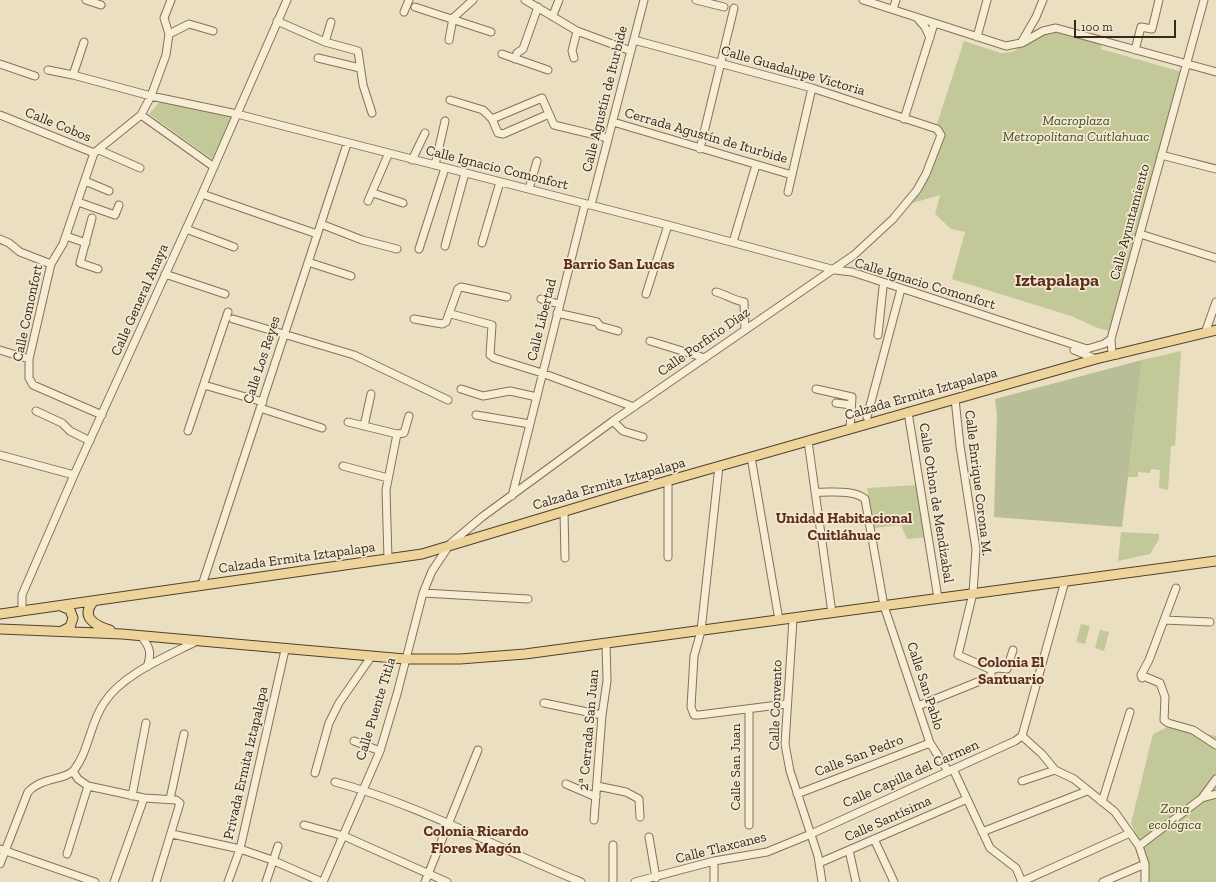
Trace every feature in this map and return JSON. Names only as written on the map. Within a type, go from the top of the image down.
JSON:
[{"type":"main road","name":"Calzada Ermita Iztapalapa","points":[[0,614],[422,554],[450,544],[564,512],[668,480],[908,412],[1096,359],[1216,330]]},
{"type":"main road","points":[[0,629],[122,634],[371,657],[405,659],[474,658],[525,654],[606,642],[793,619],[973,593],[1216,561]]},
{"type":"main road","points":[[94,601],[90,606],[89,613],[93,623],[99,627],[122,634]]},
{"type":"main road","points":[[61,606],[70,610],[73,618],[70,627],[62,631]]},
{"type":"street","points":[[86,0],[101,5]]},
{"type":"street","name":"Calle Cobos","points":[[0,115],[96,152],[141,115],[151,96],[166,55],[169,34],[164,18],[171,0]]},
{"type":"street","name":"Calle General Anaya","points":[[22,611],[22,595],[74,475],[202,194],[287,0]]},
{"type":"street","points":[[404,12],[409,0]]},
{"type":"street","points":[[449,40],[453,18],[473,0]]},
{"type":"street","points":[[553,15],[559,0]]},
{"type":"street","name":"Calle Agustín de Iturbide","points":[[588,205],[613,122],[644,0]]},
{"type":"street","points":[[696,0],[724,7]]},
{"type":"street","points":[[863,0],[1006,46],[1021,43],[1043,31],[1056,28],[1186,65],[1216,72]]},
{"type":"street","points":[[894,9],[896,0]]},
{"type":"street","points":[[977,37],[987,0]]},
{"type":"street","points":[[1021,43],[1036,17],[1043,0]]},
{"type":"street","points":[[1134,50],[1141,27],[1152,29],[1159,0]]},
{"type":"street","name":"Calle Ayuntamiento","points":[[1111,339],[1204,0]]},
{"type":"street","points":[[529,1],[577,31],[631,52]]},
{"type":"street","points":[[415,7],[453,18],[492,32]]},
{"type":"street","points":[[514,59],[517,53],[523,49],[538,7]]},
{"type":"street","points":[[700,149],[734,8]]},
{"type":"street","points":[[917,17],[925,27],[930,38]]},
{"type":"street","points":[[277,21],[325,42],[358,51],[362,85],[372,113]]},
{"type":"street","points":[[325,42],[331,22]]},
{"type":"street","points":[[169,34],[189,24],[213,31]]},
{"type":"street","points":[[904,118],[934,24]]},
{"type":"street","points":[[574,58],[572,51],[577,31]]},
{"type":"street","name":"Calle Guadalupe Victoria","points":[[634,40],[812,88],[937,129],[941,135]]},
{"type":"street","points":[[73,75],[84,42]]},
{"type":"street","points":[[502,54],[548,70]]},
{"type":"street","points":[[318,58],[360,68]]},
{"type":"street","points":[[0,64],[35,76]]},
{"type":"street","name":"Calle Ignacio Comonfort","points":[[48,70],[73,75],[151,96],[237,114],[388,155],[435,165],[668,225],[834,270],[852,272],[900,291],[1086,354],[1096,359]]},
{"type":"street","points":[[788,192],[812,88]]},
{"type":"street","points":[[492,119],[542,98],[554,125],[608,138]]},
{"type":"street","points":[[450,100],[483,110],[492,119],[498,133],[503,134],[549,114]]},
{"type":"street","points":[[141,115],[214,167]]},
{"type":"street","points":[[435,165],[445,121]]},
{"type":"street","name":"Cerrada Agustín de Iturbide","points":[[613,122],[792,175]]},
{"type":"street","points":[[412,160],[425,133]]},
{"type":"street","name":"Calle Porfirio Díaz","points":[[450,544],[613,421],[834,270],[873,239],[907,205],[926,174],[941,135]]},
{"type":"street","name":"Calle Los Reyes","points":[[202,585],[347,144]]},
{"type":"street","points":[[96,152],[140,168]]},
{"type":"street","name":"Calle Comonfort","points":[[96,152],[66,236],[51,264],[29,359],[29,378],[34,385],[102,415]]},
{"type":"street","points":[[368,201],[373,193],[388,155]]},
{"type":"street","points":[[1161,155],[1216,169]]},
{"type":"street","points":[[529,189],[537,160]]},
{"type":"street","points":[[733,242],[756,165]]},
{"type":"street","points":[[419,249],[445,168]]},
{"type":"street","points":[[446,246],[465,173]]},
{"type":"street","points":[[85,181],[108,191]]},
{"type":"street","points":[[482,243],[500,182]]},
{"type":"street","points":[[373,193],[403,203]]},
{"type":"street","points":[[202,194],[317,234]]},
{"type":"street","points":[[78,202],[115,215],[119,206]]},
{"type":"street","name":"Calle Libertad","points":[[512,496],[559,304],[588,205]]},
{"type":"street","points":[[92,218],[80,263],[98,268]]},
{"type":"street","points":[[321,224],[362,240],[398,248]]},
{"type":"street","points":[[646,294],[668,225]]},
{"type":"street","points":[[186,229],[234,247]]},
{"type":"street","points":[[1140,234],[1216,258]]},
{"type":"street","points":[[66,236],[86,243]]},
{"type":"street","points":[[0,240],[9,242],[20,252],[51,264]]},
{"type":"street","points":[[308,262],[350,276]]},
{"type":"street","name":"Calle Ignacio Comonfort","points":[[844,272],[847,275],[883,287],[1087,349],[1104,344],[1111,339]]},
{"type":"street","points":[[165,274],[225,294]]},
{"type":"street","points":[[414,319],[442,324],[446,322],[458,289],[461,287],[507,297]]},
{"type":"street","points":[[878,335],[883,287]]},
{"type":"street","points":[[867,417],[900,291]]},
{"type":"street","points":[[716,292],[727,295],[731,299],[744,302],[745,330]]},
{"type":"street","points":[[541,299],[559,304]]},
{"type":"street","points":[[1205,333],[1216,302]]},
{"type":"street","points":[[188,431],[228,312]]},
{"type":"street","points":[[557,313],[597,322],[600,326],[618,331]]},
{"type":"street","points":[[450,314],[492,325],[490,355],[494,358],[542,373]]},
{"type":"street","points":[[233,318],[354,356],[448,400]]},
{"type":"street","points":[[1111,339],[1112,353],[1117,355]]},
{"type":"street","points":[[650,341],[705,358]]},
{"type":"street","points":[[0,350],[29,359]]},
{"type":"street","name":"Calle Libertad","points":[[542,373],[634,407]]},
{"type":"street","points":[[204,385],[322,428]]},
{"type":"street","points":[[462,388],[483,396],[510,391],[537,397]]},
{"type":"street","points":[[816,389],[852,397],[850,429]]},
{"type":"street","points":[[364,426],[371,394]]},
{"type":"street","name":"Calle Enrique Corona M.","points":[[955,399],[960,446],[976,549],[973,593],[958,655],[992,670]]},
{"type":"street","points":[[836,403],[851,406]]},
{"type":"street","points":[[36,411],[62,423],[70,431],[90,441]]},
{"type":"street","name":"Calle Othon de Mendizabal","points":[[908,412],[938,598]]},
{"type":"street","points":[[476,415],[530,424]]},
{"type":"street","points":[[348,422],[397,434],[404,433],[409,416]]},
{"type":"street","points":[[613,421],[623,431],[643,436]]},
{"type":"street","points":[[388,559],[386,490],[397,434]]},
{"type":"street","points":[[808,441],[832,613]]},
{"type":"street","points":[[0,455],[74,475]]},
{"type":"street","points":[[751,457],[779,620]]},
{"type":"street","points":[[343,466],[388,478]]},
{"type":"street","points":[[701,631],[719,466]]},
{"type":"street","points":[[668,480],[668,557]]},
{"type":"street","name":"Calle San Pablo","points":[[815,492],[847,493],[862,496],[865,499],[884,606],[930,743],[950,770],[967,799],[990,848],[1016,868],[1022,882]]},
{"type":"street","points":[[564,512],[565,558]]},
{"type":"street","name":"Calle Puente Titla","points":[[323,882],[380,751],[423,593],[432,571],[450,544]]},
{"type":"street","points":[[1065,581],[1022,736],[1042,754],[1055,770],[1074,779],[1115,812],[1139,846],[1145,864],[1145,882]]},
{"type":"street","points":[[1176,588],[1141,676],[1160,684],[1165,697],[1164,720],[1168,723],[1193,730],[1216,744]]},
{"type":"street","points":[[423,593],[528,599]]},
{"type":"street","name":"Calle Convento","points":[[793,619],[786,704],[785,744],[790,771],[811,834],[819,863],[822,882]]},
{"type":"street","points":[[1164,620],[1210,622]]},
{"type":"street","name":"Calle San Juan","points":[[701,631],[694,656],[691,707],[694,715],[786,704]]},
{"type":"street","points":[[141,636],[150,649],[150,659],[147,667]]},
{"type":"street","points":[[0,864],[2,850],[28,792],[42,781],[65,775],[73,771],[80,759],[103,704],[112,692],[147,667],[198,641]]},
{"type":"street","name":"2ª Cerrada San Juan","points":[[594,820],[602,715],[607,681],[606,642]]},
{"type":"street","name":"Privada Ermita Iztapalapa","points":[[228,882],[240,849],[285,650]]},
{"type":"street","points":[[918,706],[990,677],[992,670],[998,668],[1007,669],[1013,650]]},
{"type":"street","points":[[314,773],[329,723],[339,703],[371,657]]},
{"type":"street","points":[[544,704],[602,715]]},
{"type":"street","name":"Calle San Juan","points":[[749,709],[749,825]]},
{"type":"street","points":[[1102,802],[1130,712]]},
{"type":"street","points":[[132,796],[146,723]]},
{"type":"street","points":[[170,799],[184,734]]},
{"type":"street","name":"Calle Capilla del Carmen","points":[[811,834],[1015,741],[1022,736]]},
{"type":"street","points":[[354,741],[380,751]]},
{"type":"street","name":"Calle San Pedro","points":[[797,794],[930,743]]},
{"type":"street","points":[[425,882],[478,750]]},
{"type":"street","points":[[1022,781],[1055,770]]},
{"type":"street","points":[[73,771],[78,779],[88,786],[144,798],[170,799],[180,803],[172,834],[156,882]]},
{"type":"street","points":[[1139,846],[1202,798],[1216,778]]},
{"type":"street","points":[[335,782],[363,790],[449,824],[581,882]]},
{"type":"street","points":[[566,784],[596,797]]},
{"type":"street","points":[[67,854],[88,786]]},
{"type":"street","points":[[596,786],[626,792],[640,800],[640,817]]},
{"type":"street","points":[[982,832],[1087,791]]},
{"type":"street","points":[[1202,798],[1216,794]]},
{"type":"street","points":[[114,882],[144,798]]},
{"type":"street","name":"Calle Santísima","points":[[819,863],[967,799]]},
{"type":"street","points":[[304,825],[344,836],[447,882]]},
{"type":"street","points":[[1022,882],[1130,833]]},
{"type":"street","points":[[172,834],[240,849],[272,860],[323,882]]},
{"type":"street","name":"Calle Tlaxcanes","points":[[635,882],[656,878],[714,861],[767,852],[811,834]]},
{"type":"street","points":[[649,837],[656,878]]},
{"type":"street","points":[[874,839],[894,882]]},
{"type":"street","points":[[613,844],[613,882]]},
{"type":"street","points":[[266,882],[272,860],[278,846]]},
{"type":"street","points":[[2,850],[94,882]]},
{"type":"street","points":[[849,850],[856,882]]},
{"type":"street","points":[[714,861],[714,882]]},
{"type":"street","points":[[1103,882],[1145,864]]},
{"type":"green space","name":"Macroplaza Metropolitana Cuitlahuac","points":[[1054,30],[1102,42],[1101,49],[1182,72],[1112,332],[1098,328],[1071,316],[952,279],[965,232],[951,229],[935,214],[940,195],[909,204],[944,133],[936,127],[964,41],[1000,53],[1006,53],[1015,51],[1035,37]]},
{"type":"green space","points":[[161,100],[234,117],[217,157],[212,159],[149,114]]},
{"type":"green space","points":[[1181,351],[1175,446],[1171,446],[1168,490],[1159,488],[1160,470],[1151,469],[1150,473],[1138,472],[1138,477],[1128,477],[1142,360]]},
{"type":"green space","points":[[1142,360],[1122,527],[994,517],[997,415],[995,399]]},
{"type":"green space","points":[[918,485],[928,537],[907,539],[901,525],[874,528],[867,488]]},
{"type":"green space","points":[[1121,532],[1159,534],[1159,539],[1150,554],[1118,561]]},
{"type":"green space","points":[[1081,624],[1090,626],[1085,644],[1076,642]]},
{"type":"green space","points":[[1100,630],[1109,632],[1104,651],[1095,648]]},
{"type":"green space","name":"Zona ecológica","points":[[1170,726],[1216,736],[1216,882],[1145,882],[1149,865],[1131,823],[1153,734]]},
{"type":"district","name":"Barrio San Lucas","points":[[619,265]]},
{"type":"district","name":"Iztapalapa","points":[[1057,281]]},
{"type":"district","name":"Unidad Habitacional Cuitláhuac","points":[[844,528]]},
{"type":"district","name":"Colonia El Santuario","points":[[1011,672]]},
{"type":"district","name":"Colonia Ricardo Flores Magón","points":[[476,840]]}]
